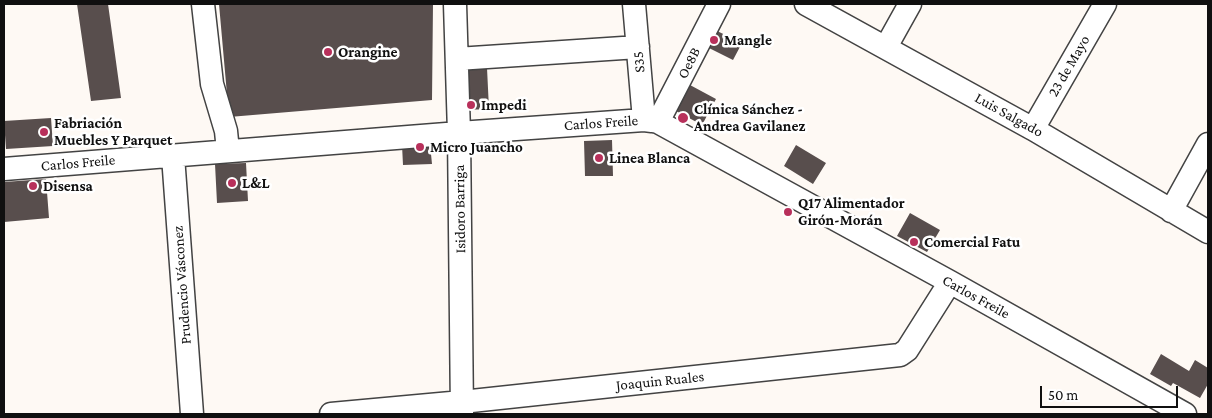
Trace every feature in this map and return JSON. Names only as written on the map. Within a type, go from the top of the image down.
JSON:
[{"type":"street","points":[[203,4],[212,84],[226,132],[228,151]]},
{"type":"street","name":"Isidoro Barriga","points":[[455,4],[459,133],[462,408]]},
{"type":"street","name":"S35","points":[[634,4],[638,47],[651,121]]},
{"type":"street","name":"Oe8B","points":[[651,121],[719,4]]},
{"type":"street","name":"Luis Salgado","points":[[806,4],[1033,128],[1208,232]]},
{"type":"street","points":[[886,47],[910,4]]},
{"type":"street","name":"23 de Mayo","points":[[1033,128],[1105,4]]},
{"type":"street","points":[[457,59],[638,47]]},
{"type":"street","name":"Carlos Freile","points":[[4,169],[459,133],[651,121],[950,282],[1185,414]]},
{"type":"street","points":[[1171,211],[1208,144]]},
{"type":"street","name":"Prudencio Vásconez","points":[[173,156],[192,414]]},
{"type":"street","name":"Joaquin Ruales","points":[[331,414],[462,408],[900,355],[907,350],[950,282]]},
{"type":"building","points":[[77,4],[108,4],[121,98],[91,101]]},
{"type":"building","name":"Orangine","points":[[219,4],[433,4],[432,100],[229,117]]},
{"type":"building","points":[[715,30],[742,43],[733,60],[707,47]]},
{"type":"building","points":[[487,68],[489,109],[465,110],[463,69]]},
{"type":"building","points":[[690,85],[716,99],[702,125],[676,111]]},
{"type":"building","points":[[51,118],[53,146],[6,149],[4,121]]},
{"type":"building","name":"Linea Blanca","points":[[612,140],[613,176],[585,176],[584,141]]},
{"type":"building","points":[[430,144],[432,164],[403,165],[402,145]]},
{"type":"building","points":[[796,145],[826,163],[813,184],[784,166]]},
{"type":"building","name":"L&L","points":[[246,163],[248,201],[217,203],[215,164]]},
{"type":"building","points":[[46,179],[49,218],[4,222],[4,182]]},
{"type":"building","points":[[910,213],[940,230],[927,252],[897,236]]},
{"type":"building","points":[[1161,354],[1189,371],[1195,360],[1208,368],[1208,384],[1200,398],[1173,383],[1171,386],[1150,374]]},
{"type":"place","name":"Mangle","points":[[714,40]]},
{"type":"place","name":"Orangine","points":[[328,52]]},
{"type":"place","name":"Impedi","points":[[471,105]]},
{"type":"place","name":"Clínica Sánchez - Andrea Gavilanez","points":[[683,118]]},
{"type":"place","name":"Fabriación Muebles Y Parquet","points":[[44,132]]},
{"type":"place","name":"Micro Juancho","points":[[420,147]]},
{"type":"place","name":"Linea Blanca","points":[[599,158]]},
{"type":"place","name":"L&L","points":[[232,183]]},
{"type":"place","name":"Disensa","points":[[33,186]]},
{"type":"place","name":"Q17 Alimentador Girón-Morán","points":[[788,212]]},
{"type":"place","name":"Comercial Fatu","points":[[914,242]]}]
